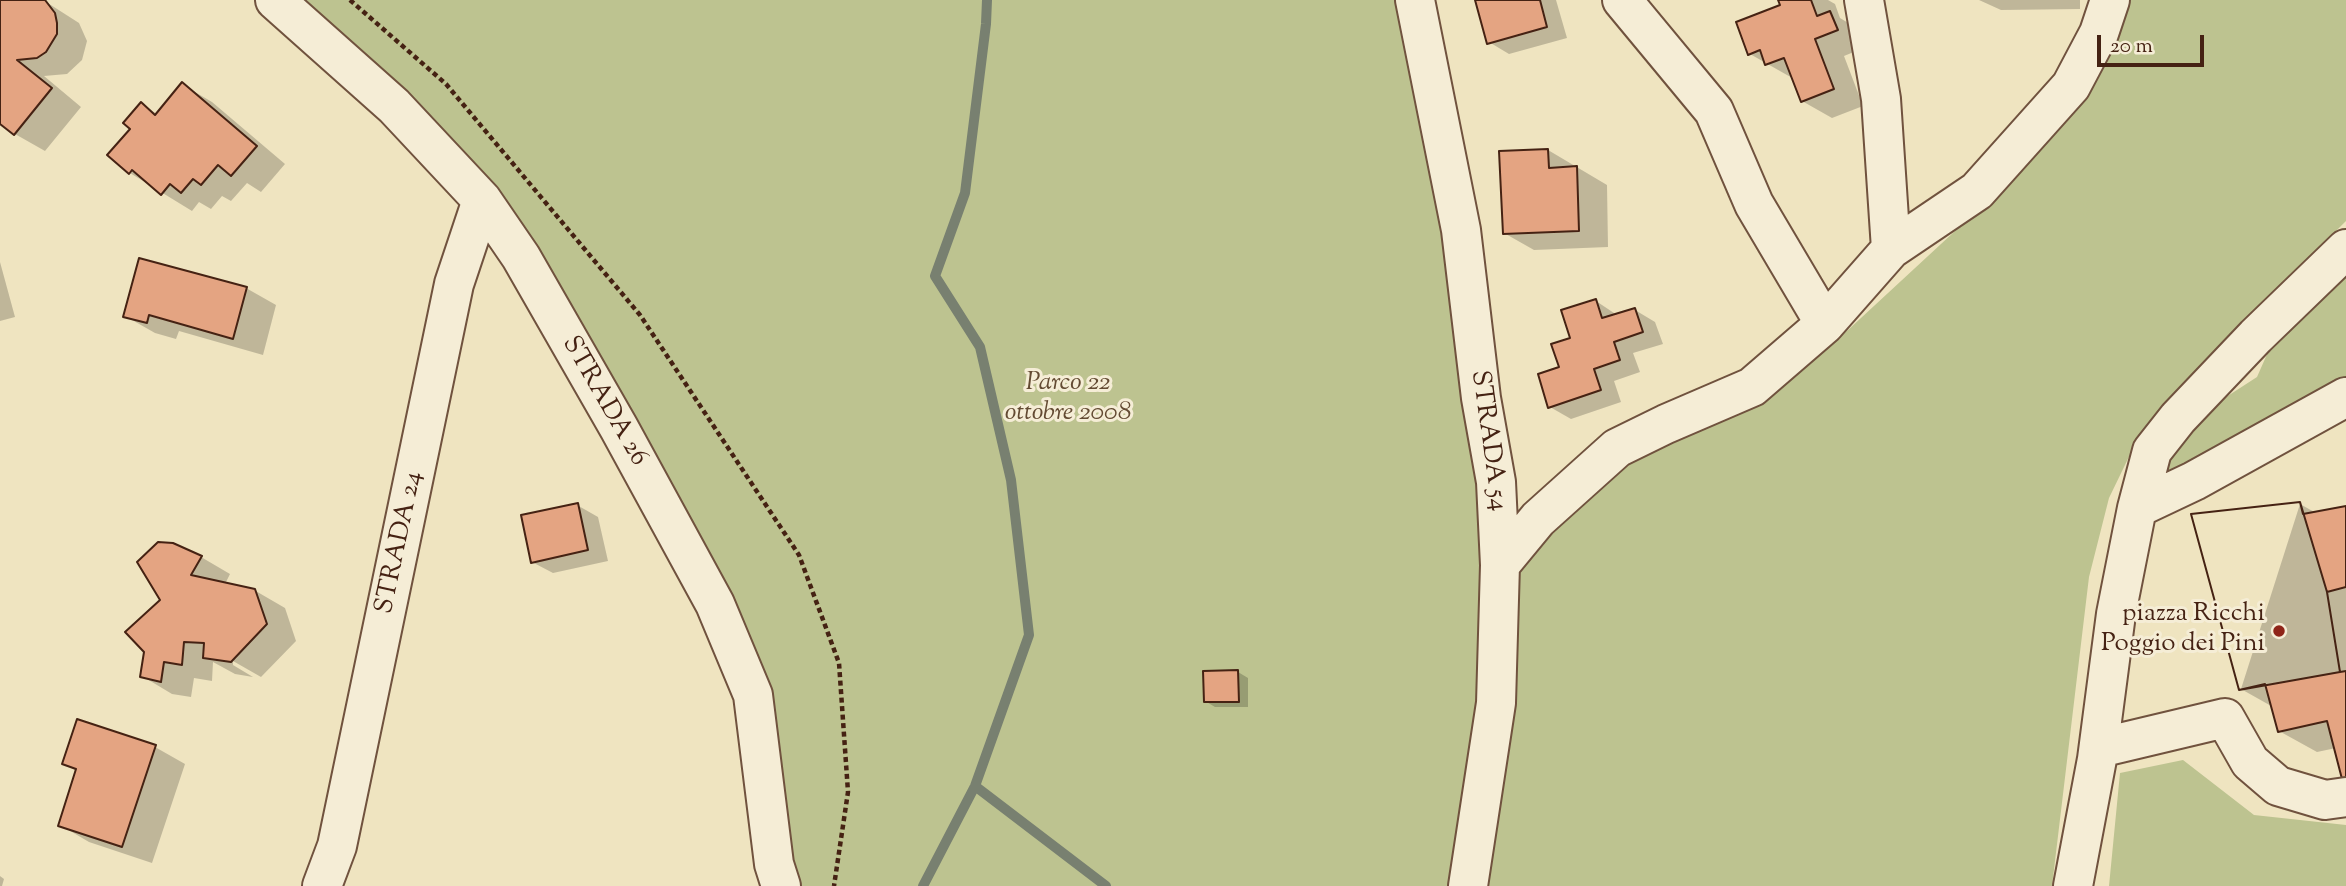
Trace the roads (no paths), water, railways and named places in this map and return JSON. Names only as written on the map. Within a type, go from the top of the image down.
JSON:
[{"type":"street","name":"STRADA 26","points":[[275,0],[394,106],[482,200],[521,257],[715,604],[753,695],[774,864],[780,886]]},
{"type":"street","name":"STRADA 54","points":[[1415,0],[1461,230],[1481,398],[1496,482],[1500,565],[1496,703],[1468,886]]},
{"type":"street","points":[[1622,0],[1714,111],[1754,204],[1825,324]]},
{"type":"street","points":[[1864,0],[1881,99],[1891,249]]},
{"type":"street","points":[[1500,565],[1538,519],[1617,448],[1752,387],[1825,324],[1891,249],[1977,191],[2071,86],[2099,33],[2110,0]]},
{"type":"street","name":"STRADA 24","points":[[322,886],[337,846],[454,284],[482,200]]},
{"type":"street","points":[[2073,886],[2099,748],[2116,614],[2137,508],[2152,451],[2178,418],[2256,336],[2346,249]]},
{"type":"street","points":[[2137,508],[2194,481],[2346,397]]},
{"type":"street","points":[[2099,748],[2225,718],[2250,762],[2278,786],[2325,800],[2346,797]]},
{"type":"waterway","points":[[923,886],[975,786],[1029,635],[1011,480],[980,347],[935,276],[965,193],[987,0]]},
{"type":"waterway","points":[[975,786],[1106,886]]},
{"type":"place","name":"piazza Ricchi Poggio dei Pini","points":[[2279,631]]},
{"type":"park label","name":"Parco 22 ottobre 2008","points":[[1068,400]]}]
